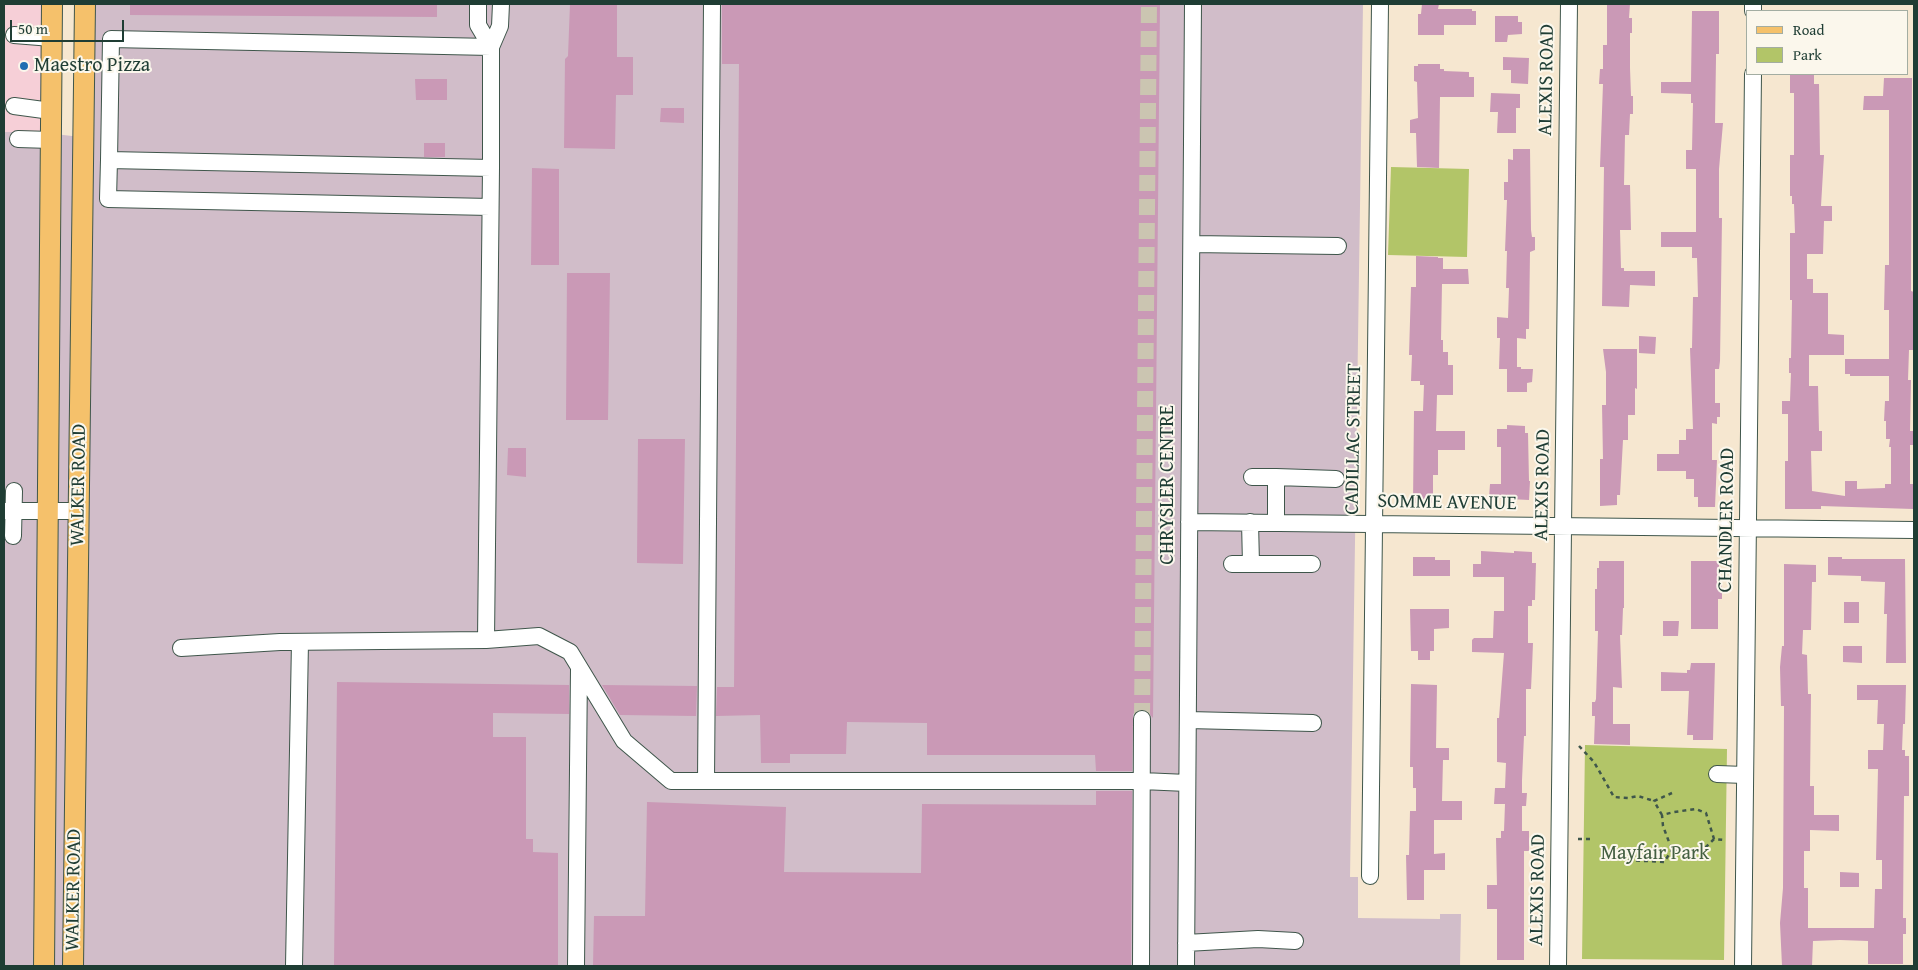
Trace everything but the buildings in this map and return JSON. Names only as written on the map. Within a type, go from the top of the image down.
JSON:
[{"type":"main road","name":"WALKER ROAD","points":[[44,966],[52,4]]},
{"type":"main road","name":"WALKER ROAD","points":[[73,966],[85,4]]},
{"type":"street","points":[[478,4],[478,25],[490,47]]},
{"type":"street","points":[[486,640],[491,168],[490,47],[500,26],[501,4]]},
{"type":"street","points":[[706,781],[712,4]]},
{"type":"street","name":"CHRYSLER CENTRE","points":[[1186,966],[1193,4]]},
{"type":"street","name":"CADILLAC STREET","points":[[1370,876],[1380,4]]},
{"type":"street","name":"ALEXIS ROAD","points":[[1558,966],[1569,4]]},
{"type":"street","points":[[14,35],[52,38]]},
{"type":"street","points":[[84,38],[490,47]]},
{"type":"street","points":[[111,39],[108,199],[490,206]]},
{"type":"street","name":"CHANDLER ROAD","points":[[1743,966],[1753,75]]},
{"type":"street","points":[[14,106],[51,111]]},
{"type":"street","points":[[18,139],[51,140]]},
{"type":"street","points":[[109,160],[491,168]]},
{"type":"street","points":[[1192,244],[1338,246]]},
{"type":"street","points":[[1252,477],[1336,479]]},
{"type":"street","points":[[1276,477],[1276,523]]},
{"type":"street","points":[[14,491],[9,511],[14,536]]},
{"type":"street","points":[[9,511],[79,511]]},
{"type":"street","name":"SOMME AVENUE","points":[[1189,522],[1914,530]]},
{"type":"street","points":[[1250,522],[1250,564]]},
{"type":"street","points":[[1232,564],[1312,564]]},
{"type":"street","points":[[181,648],[300,642],[486,640],[538,636],[570,652],[624,741],[670,781],[1142,781],[1187,783]]},
{"type":"street","points":[[294,966],[300,642]]},
{"type":"street","points":[[576,966],[579,667]]},
{"type":"street","points":[[1141,966],[1142,718]]},
{"type":"street","points":[[1188,720],[1314,723]]},
{"type":"street","points":[[1717,774],[1745,775]]},
{"type":"street","points":[[1186,943],[1258,939],[1294,941]]},
{"type":"path","points":[[1579,746],[1594,762],[1614,797],[1628,798],[1638,796],[1654,801],[1662,815],[1663,826],[1672,850]]},
{"type":"path","points":[[1654,801],[1672,792]]},
{"type":"path","points":[[1662,815],[1696,809],[1706,813],[1714,839]]},
{"type":"path","points":[[1578,839],[1593,839]]},
{"type":"path","points":[[1714,839],[1726,840]]},
{"type":"path","points":[[1672,850],[1690,852],[1704,850],[1714,839]]},
{"type":"path","points":[[1628,860],[1664,862],[1672,850]]},
{"type":"shaded area","points":[[4,4],[41,4],[45,132],[4,132]]},
{"type":"shaded area","points":[[93,4],[1363,4],[1350,877],[1358,877],[1358,918],[1440,919],[1440,914],[1461,914],[1460,966],[4,966],[4,132],[38,132],[89,138]]},
{"type":"green space","points":[[1391,167],[1469,169],[1467,257],[1388,255]]},
{"type":"green space","name":"Mayfair Park","points":[[1585,745],[1727,749],[1724,960],[1582,959]]},
{"type":"tunnel","points":[[1142,719],[1149,4]]},
{"type":"place","name":"Maestro Pizza","points":[[24,66]]}]
